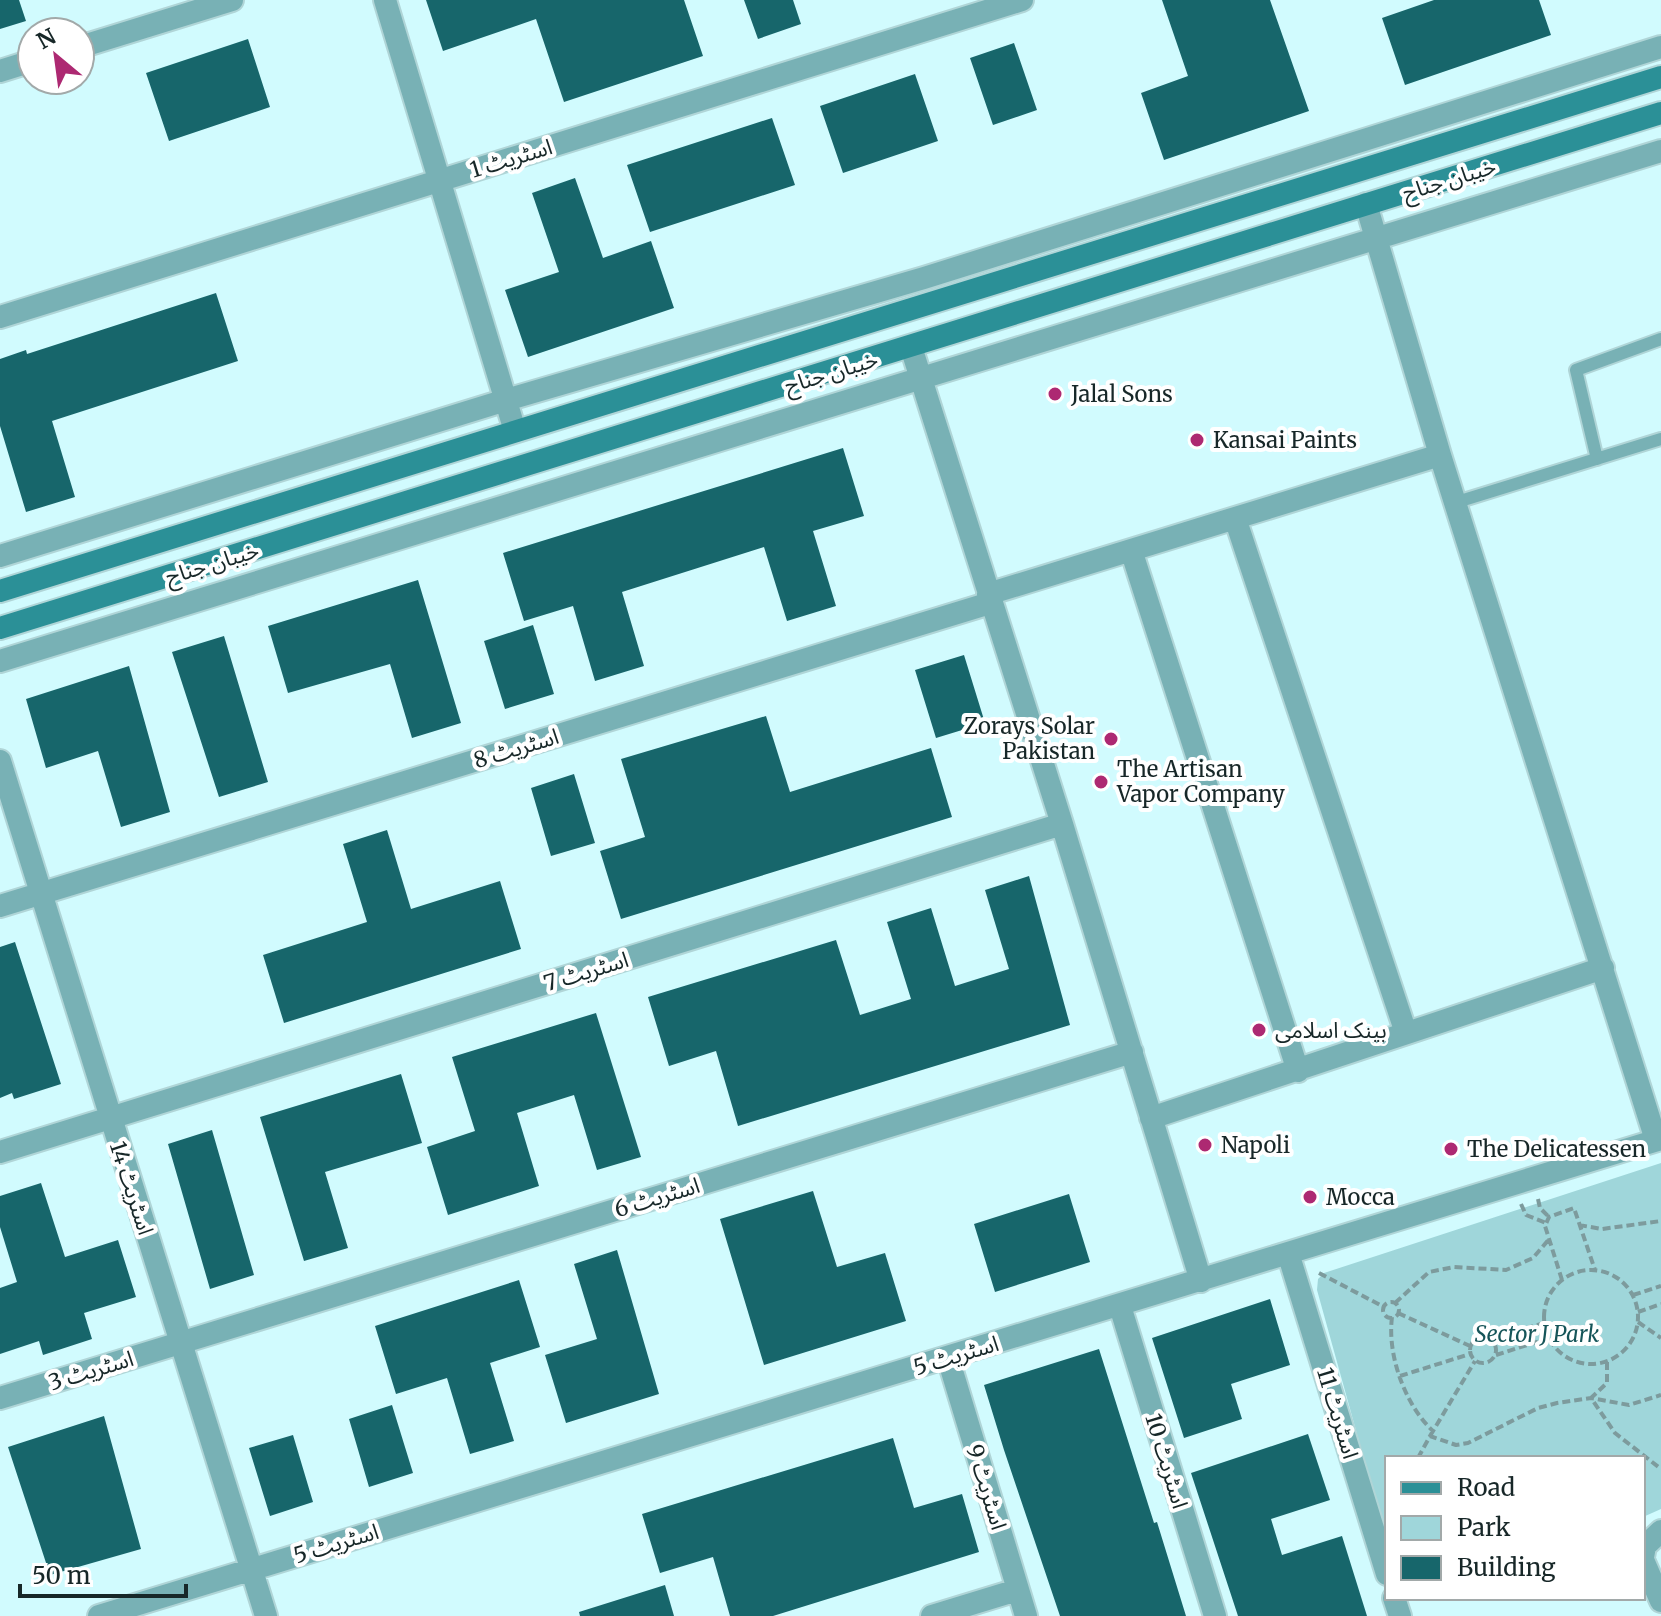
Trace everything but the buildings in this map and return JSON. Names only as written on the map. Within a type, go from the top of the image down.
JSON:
[{"type":"main road","name":"خیبان جناح","points":[[0,591],[1661,77]]},
{"type":"main road","name":"خیبان جناح","points":[[0,628],[1661,113]]},
{"type":"street","points":[[96,42],[232,0]]},
{"type":"street","points":[[385,0],[515,431]]},
{"type":"street","name":"اسٹریٹ 1","points":[[0,317],[1022,0]]},
{"type":"street","points":[[0,556],[506,400],[924,278],[1661,47]]},
{"type":"street","points":[[0,661],[1661,151]]},
{"type":"street","points":[[1366,204],[1440,455],[1658,1139]]},
{"type":"street","points":[[911,347],[1062,824],[1201,1281]]},
{"type":"street","name":"اسٹریٹ 8","points":[[41,894],[1440,455]]},
{"type":"street","points":[[1236,521],[1406,1033]]},
{"type":"street","points":[[1132,553],[1298,1071]]},
{"type":"street","name":"اسٹریٹ 14","points":[[0,761],[266,1616]]},
{"type":"street","name":"اسٹریٹ 7","points":[[0,1152],[1062,824]]},
{"type":"street","points":[[0,906],[41,894]]},
{"type":"street","points":[[1151,1118],[1603,968]]},
{"type":"street","name":"اسٹریٹ 6","points":[[182,1343],[1132,1052]]},
{"type":"street","name":"اسٹریٹ 5","points":[[251,1568],[1120,1306],[1658,1139]]},
{"type":"street","name":"اسٹریٹ 11","points":[[1288,1253],[1385,1568]]},
{"type":"street","name":"اسٹریٹ 10","points":[[1120,1306],[1215,1616]]},
{"type":"street","name":"اسٹریٹ 3","points":[[0,1398],[182,1343]]},
{"type":"street","name":"اسٹریٹ 9","points":[[948,1358],[1026,1616]]},
{"type":"street","points":[[1645,1546],[1661,1531]]},
{"type":"street","points":[[1645,1563],[1661,1601]]},
{"type":"street","points":[[99,1616],[251,1568]]},
{"type":"street","points":[[932,1616],[1017,1590]]},
{"type":"lane","points":[[1597,459],[1576,370],[1661,339]]},
{"type":"lane","points":[[1457,502],[1661,439]]},
{"type":"path","points":[[1514,1184],[1526,1215],[1546,1223]]},
{"type":"path","points":[[1562,1280],[1546,1223],[1549,1217],[1574,1208],[1595,1270]]},
{"type":"path","points":[[1579,1225],[1602,1229],[1661,1221]]},
{"type":"path","points":[[1311,1246],[1320,1276],[1384,1307],[1395,1303],[1429,1272],[1454,1267],[1506,1270],[1533,1258],[1550,1238]]},
{"type":"path","points":[[1595,1270],[1620,1279],[1633,1295],[1638,1312],[1631,1342],[1607,1361],[1584,1364],[1573,1360],[1549,1338],[1544,1323],[1547,1299],[1562,1280],[1595,1270]]},
{"type":"path","points":[[1633,1295],[1661,1286]]},
{"type":"path","points":[[1395,1303],[1398,1313],[1470,1346]]},
{"type":"path","points":[[1638,1312],[1661,1304]]},
{"type":"path","points":[[1384,1307],[1386,1315],[1392,1317]]},
{"type":"path","points":[[1392,1317],[1398,1313]]},
{"type":"path","points":[[1392,1317],[1391,1339],[1400,1376],[1414,1410],[1431,1433],[1456,1445],[1468,1443],[1538,1408],[1591,1398],[1629,1405],[1661,1395]]},
{"type":"path","points":[[1638,1322],[1661,1338]]},
{"type":"path","points":[[1544,1323],[1491,1339],[1475,1339],[1470,1346],[1470,1354],[1482,1364],[1496,1355],[1549,1338]]},
{"type":"path","points":[[1491,1339],[1496,1355]]},
{"type":"path","points":[[1400,1376],[1470,1354]]},
{"type":"path","points":[[1419,1456],[1475,1361]]},
{"type":"path","points":[[1591,1398],[1607,1383],[1607,1361]]},
{"type":"path","points":[[1591,1398],[1615,1433],[1644,1456]]},
{"type":"path","points":[[1645,1456],[1661,1469]]},
{"type":"green space","name":"Sector J Park","points":[[1661,1163],[1661,1509],[1645,1516],[1645,1456],[1385,1456],[1385,1535],[1317,1290],[1318,1279],[1324,1273]]},
{"type":"place","name":"Jalal Sons","points":[[1055,394]]},
{"type":"place","name":"Kansai Paints","points":[[1197,440]]},
{"type":"place","name":"Zorays Solar Pakistan","points":[[1111,739]]},
{"type":"place","name":"The Artisan Vapor Company","points":[[1101,782]]},
{"type":"place","name":"بینک اسلامی","points":[[1259,1030]]},
{"type":"place","name":"Napoli","points":[[1205,1145]]},
{"type":"place","name":"The Delicatessen","points":[[1451,1149]]},
{"type":"place","name":"Mocca","points":[[1310,1197]]}]
